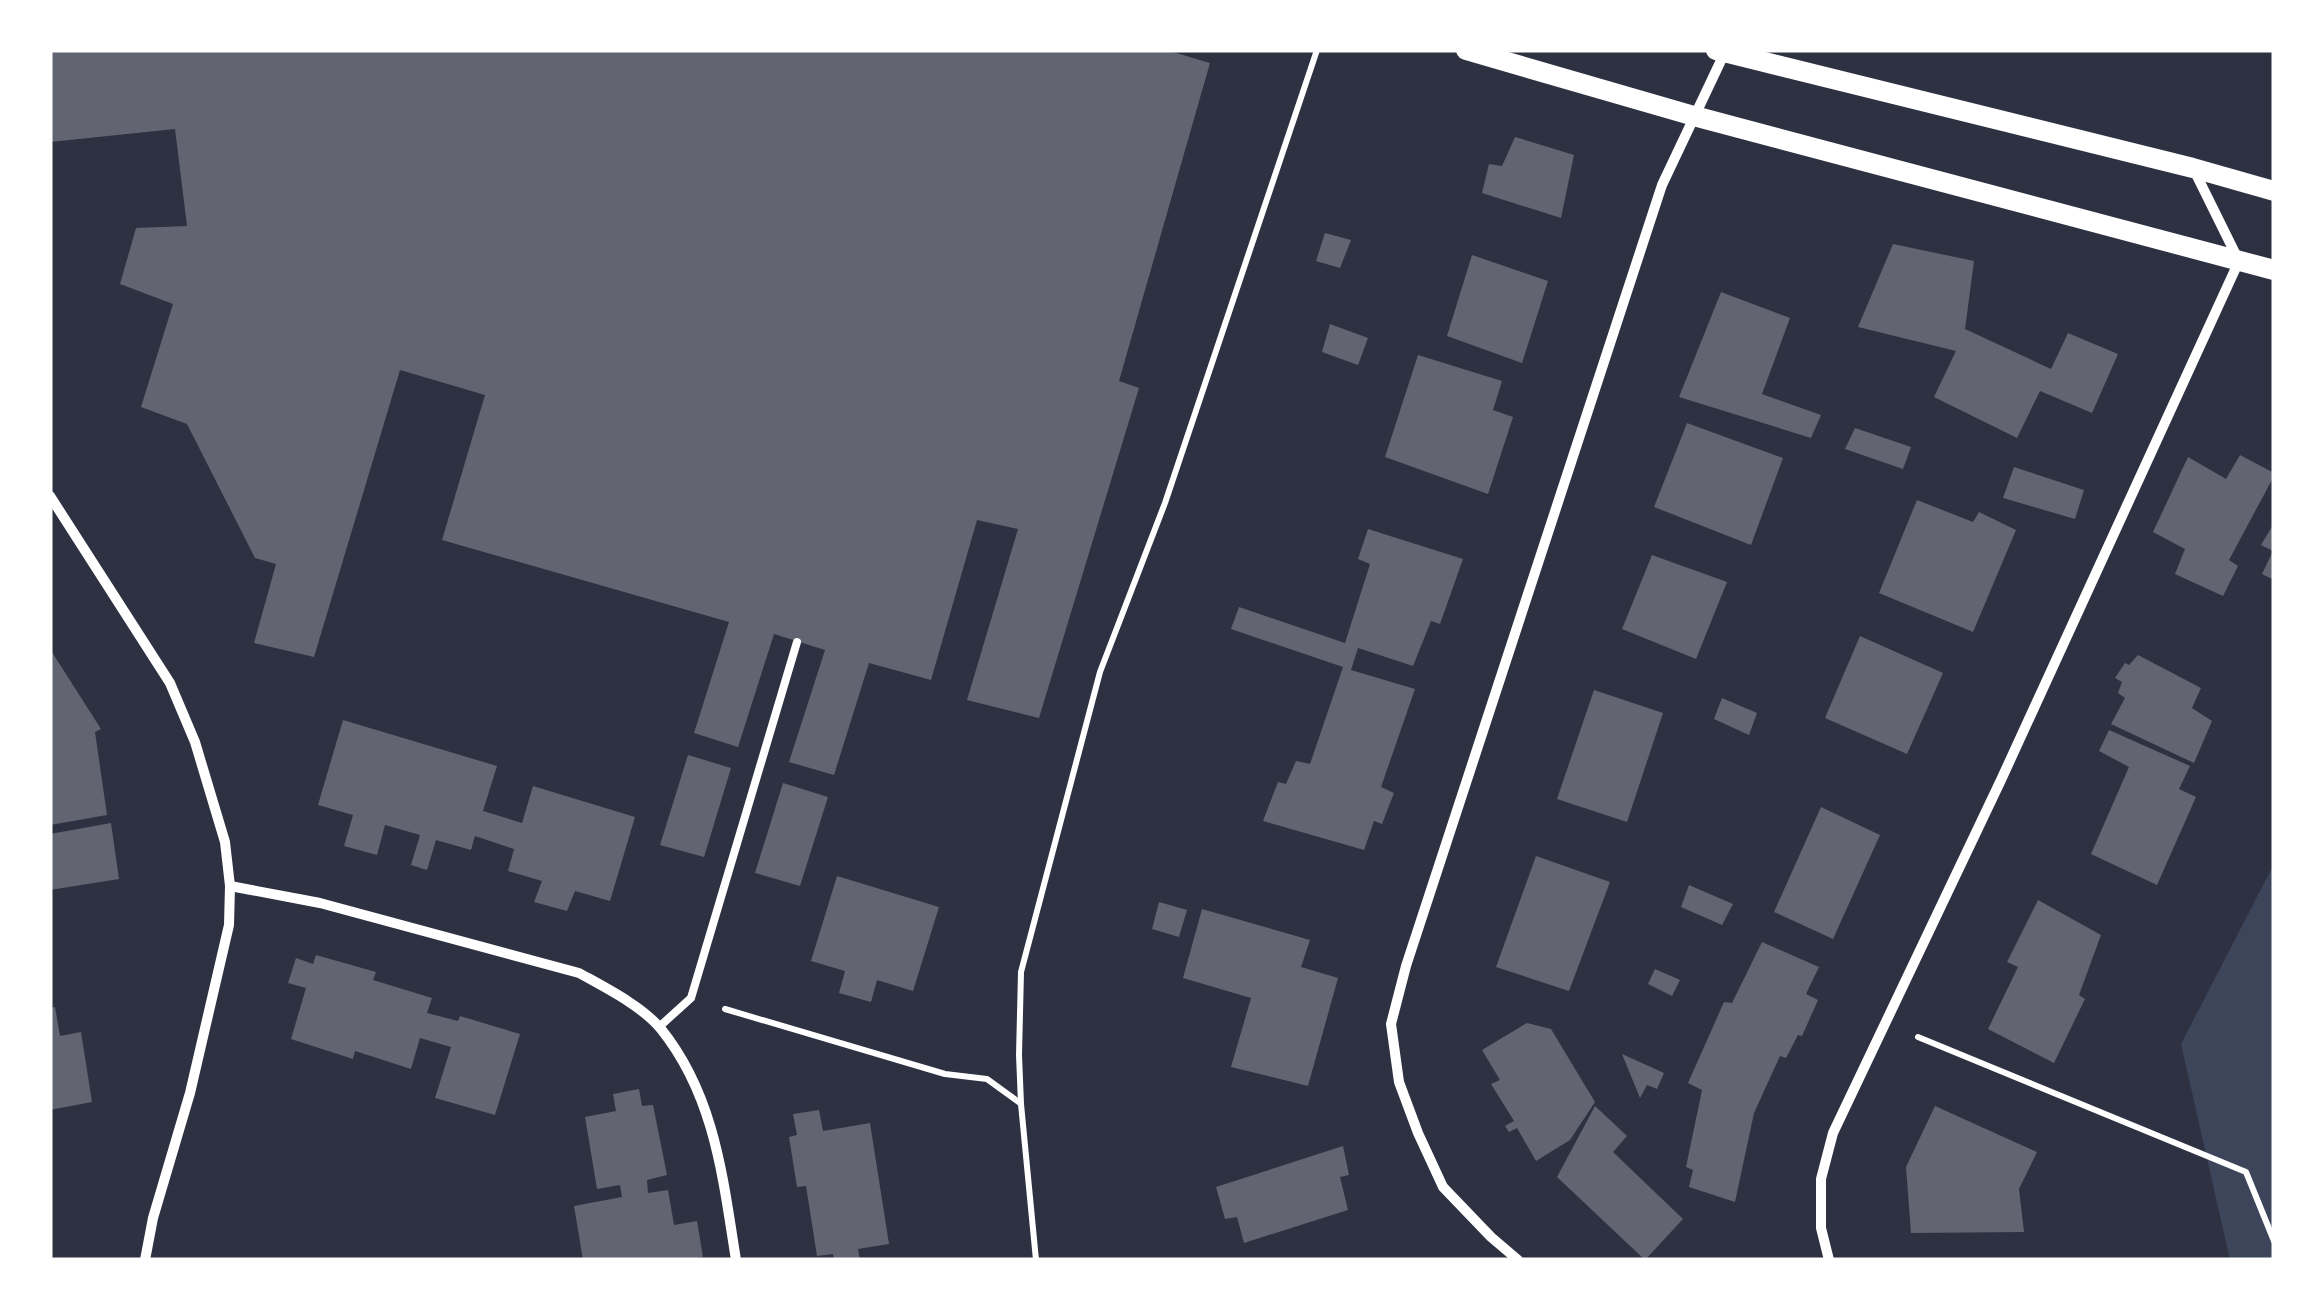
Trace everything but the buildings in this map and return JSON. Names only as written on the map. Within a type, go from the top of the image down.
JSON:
[{"type":"main road","points":[[1466,50],[1694,116],[2274,270]]},
{"type":"main road","points":[[1720,51],[2274,190]]},
{"type":"street","points":[[1518,1260],[1442,1188],[1399,1082],[1392,1024],[1406,966],[1662,185],[1720,51]]},
{"type":"street","points":[[1829,1260],[1821,1228],[1821,1179],[1833,1133],[2002,780],[2240,261],[2193,168]]},
{"type":"street","points":[[50,496],[170,683],[195,742],[225,842],[230,886],[228,925],[190,1093],[152,1218],[145,1260]]},
{"type":"street","points":[[230,886],[320,903],[579,973],[618,994],[659,1027],[683,1062],[704,1104],[717,1144],[736,1260]]},
{"type":"lane","points":[[659,1027],[691,998],[797,642]]},
{"type":"path","points":[[1036,1260],[1018,1054],[1021,972],[1100,672],[1165,503],[1317,50]]},
{"type":"path","points":[[683,1062],[715,1040],[721,1008],[945,1074],[987,1079],[1021,1104]]},
{"type":"path","points":[[1885,1023],[2246,1172],[2274,1241]]},
{"type":"shaded area","points":[[2274,864],[2274,1260],[2230,1260],[2181,1044]]}]
